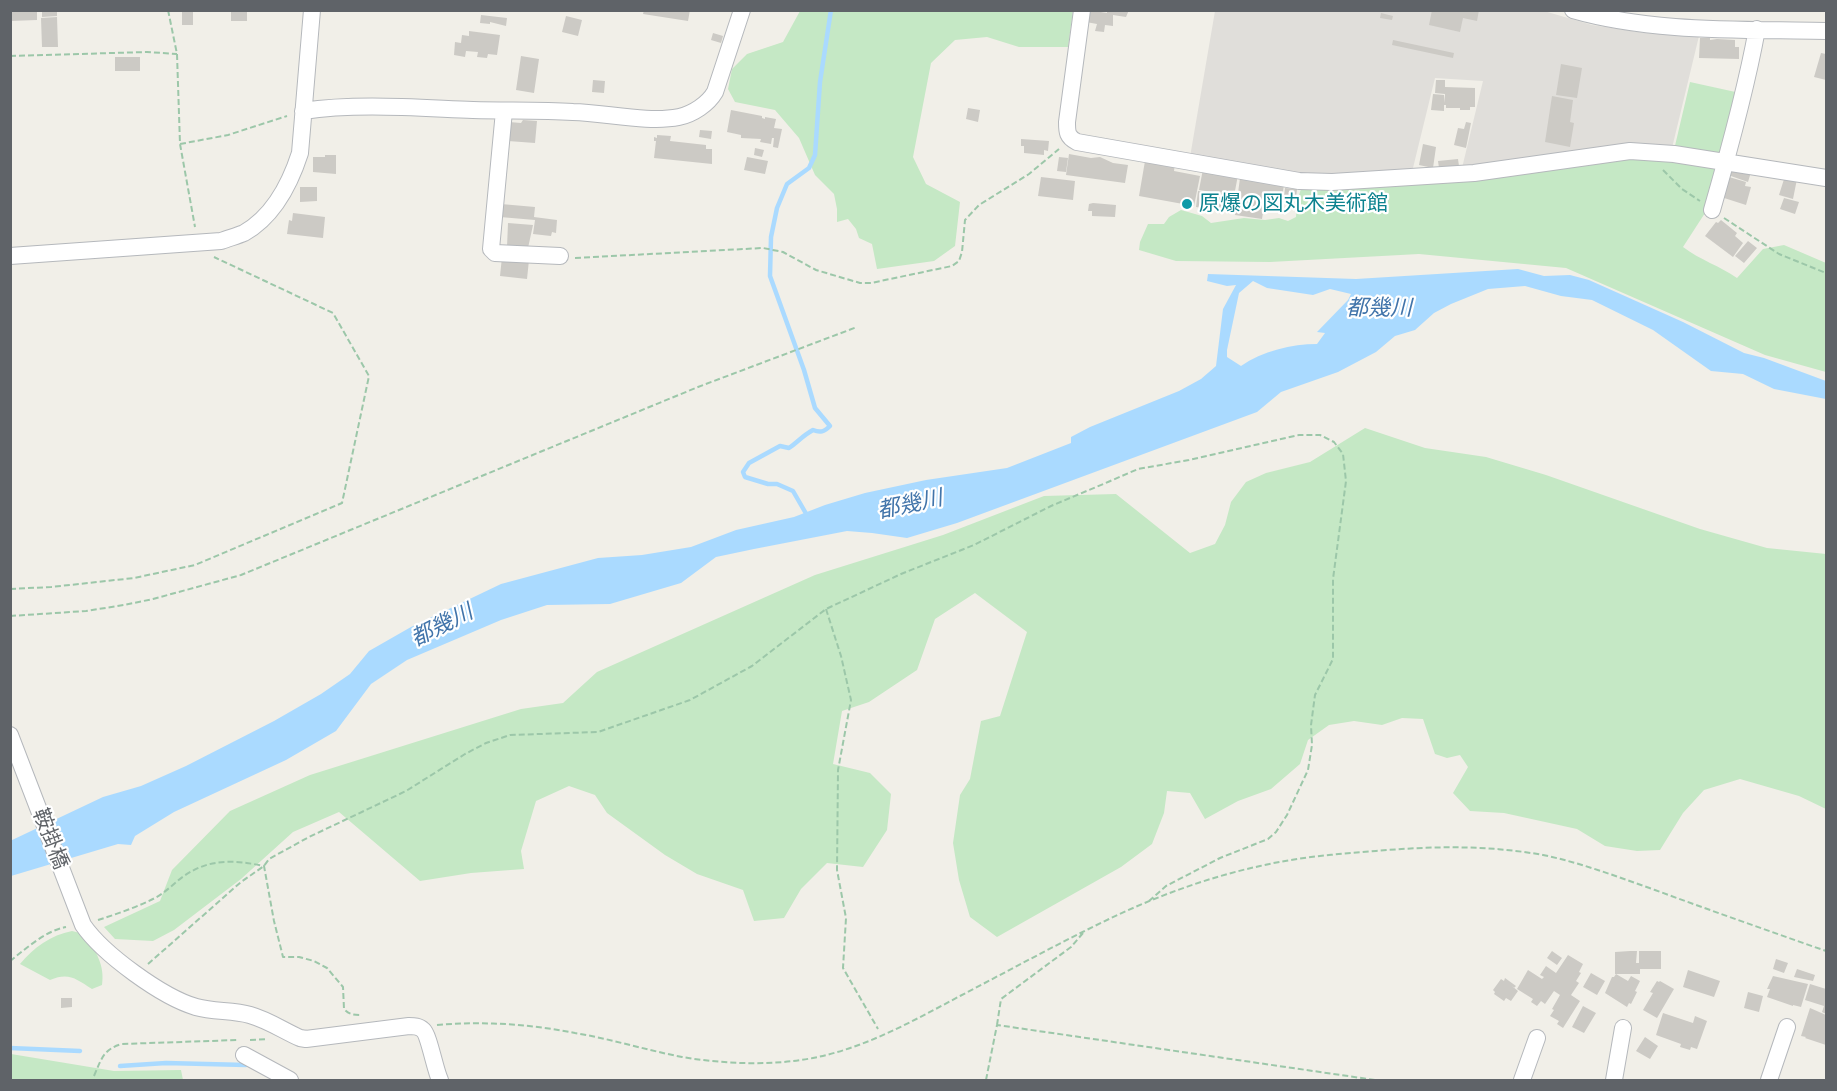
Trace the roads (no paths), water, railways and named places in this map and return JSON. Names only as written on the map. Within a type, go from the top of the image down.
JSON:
[{"type":"street","points":[[10,256],[221,241],[244,232],[266,216],[281,198],[293,175],[300,153],[312,10]]},
{"type":"street","points":[[303,111],[322,108],[405,107],[572,112],[662,119],[681,117],[710,101],[742,10]]},
{"type":"street","points":[[1082,10],[1067,122],[1067,133],[1070,139],[1077,142],[1299,181],[1332,182],[1474,173],[1630,151],[1674,154],[1827,178]]},
{"type":"street","points":[[1573,10],[1627,22],[1690,19],[1756,29],[1827,31]]},
{"type":"street","points":[[1712,210],[1751,63],[1756,29]]},
{"type":"street","points":[[504,111],[491,249],[495,253],[560,256]]},
{"type":"street","name":"鞍掛橋","points":[[10,735],[83,925],[92,939],[108,953],[181,1002],[207,1009],[252,1016],[300,1038],[409,1026],[419,1027],[425,1033],[440,1080]]},
{"type":"street","points":[[1769,1080],[1787,1027]]},
{"type":"street","points":[[1614,1080],[1623,1028]]},
{"type":"street","points":[[1522,1080],[1537,1038]]},
{"type":"street","points":[[244,1055],[290,1080]]},
{"type":"water","name":"都幾川","points":[[1518,269],[1544,276],[1570,275],[1589,280],[1683,322],[1744,353],[1826,381],[1826,399],[1774,389],[1743,374],[1711,371],[1653,330],[1592,300],[1561,296],[1525,286],[1488,289],[1434,313],[1415,330],[1395,336],[1376,352],[1338,372],[1281,392],[1257,412],[957,523],[907,538],[847,531],[716,557],[681,583],[610,604],[547,605],[501,620],[407,660],[371,684],[336,731],[286,760],[174,812],[135,836],[131,845],[118,844],[11,876],[10,841],[103,797],[141,786],[186,766],[274,721],[350,674],[369,651],[411,627],[501,584],[598,558],[642,555],[691,547],[736,530],[794,517],[865,493],[926,480],[1007,468],[1071,443],[1071,437],[1090,427],[1179,391],[1201,379],[1216,366],[1223,309],[1236,285],[1227,286],[1207,281],[1208,274],[1356,279]],"holes":[[[1253,281],[1267,288],[1313,295],[1330,289],[1351,294],[1317,332],[1325,333],[1317,344],[1278,349],[1258,356],[1241,366],[1227,357],[1239,293]]]},
{"type":"waterway","points":[[808,517],[793,491],[777,484],[768,484],[745,477],[743,472],[749,463],[780,446],[789,448],[813,430],[822,431],[830,426],[815,408],[804,370],[770,276],[771,237],[777,208],[787,184],[809,168],[815,155],[820,82],[831,10]]},
{"type":"waterway","points":[[10,1048],[80,1051]]},
{"type":"waterway","points":[[120,1066],[166,1063],[246,1065]]},
{"type":"place","name":"原爆の図丸木美術館","points":[[1187,204]]}]
